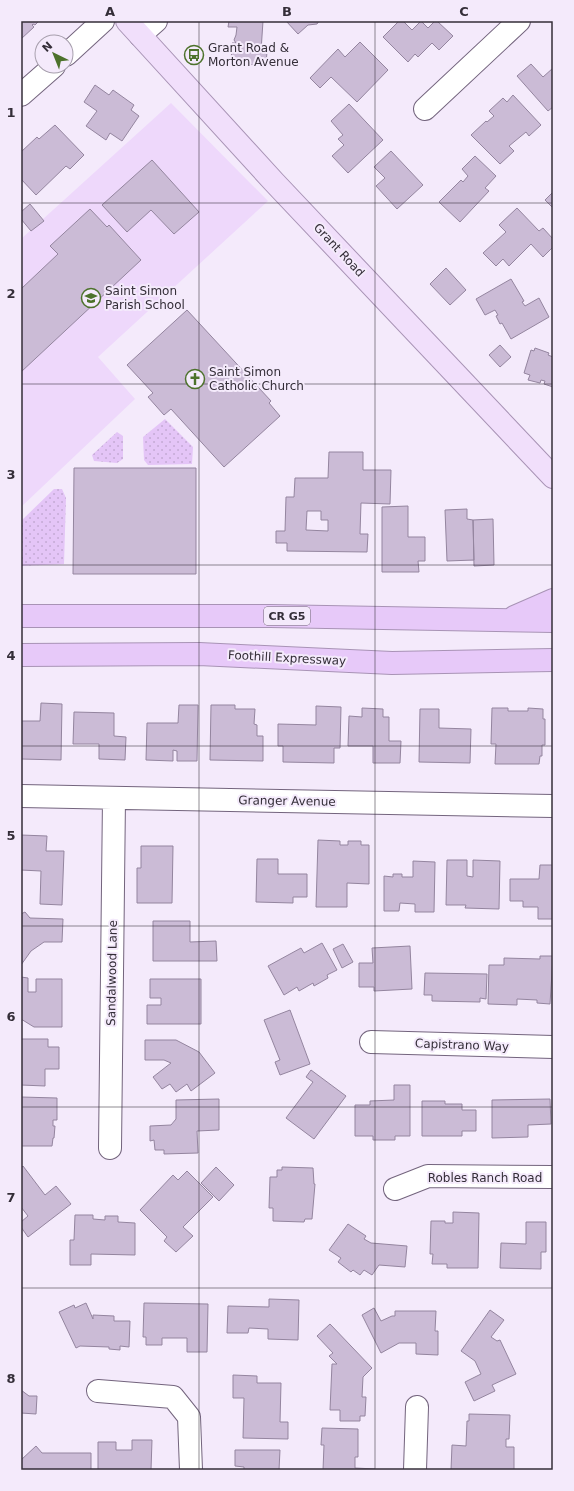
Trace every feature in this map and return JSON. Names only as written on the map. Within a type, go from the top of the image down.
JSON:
[{"type":"highway","points":[[505,621],[553,600]]},
{"type":"highway","name":"CR G5","points":[[21,616],[270,616],[553,621]]},
{"type":"highway","name":"Foothill Expressway","points":[[21,655],[199,654],[392,662],[553,660]]},
{"type":"main road","name":"Grant Road","points":[[134,28],[274,182],[553,477]]},
{"type":"street","points":[[74,48],[103,21]]},
{"type":"street","points":[[134,28],[156,21]]},
{"type":"street","points":[[425,109],[519,21]]},
{"type":"street","points":[[21,95],[45,74]]},
{"type":"street","name":"Granger Avenue","points":[[21,796],[553,806]]},
{"type":"street","name":"Sandalwood Lane","points":[[110,1148],[114,798]]},
{"type":"street","name":"Capistrano Way","points":[[372,1042],[553,1047]]},
{"type":"street","name":"Robles Ranch Road","points":[[395,1189],[428,1176],[553,1177]]},
{"type":"street","points":[[98,1391],[173,1397],[189,1417],[191,1470]]},
{"type":"street","points":[[415,1470],[416,1407]]},
{"type":"shaded area","name":"Saint Simon Parish School","points":[[171,103],[268,201],[98,357],[135,399],[21,507],[21,239]]},
{"type":"shaded area","points":[[165,419],[193,447],[192,464],[148,465],[144,460],[143,437]]},
{"type":"shaded area","points":[[117,432],[123,436],[123,459],[117,463],[94,461],[92,455]]},
{"type":"shaded area","points":[[54,489],[62,489],[66,498],[64,564],[21,566],[21,521]]},
{"type":"building","points":[[21,21],[39,21],[35,25],[32,25],[34,27],[21,39]]},
{"type":"building","points":[[229,21],[263,21],[261,51],[267,51],[266,65],[231,64],[232,43],[236,43],[234,40],[237,27],[228,27]]},
{"type":"building","points":[[286,21],[319,21],[317,24],[308,25],[298,34]]},
{"type":"building","points":[[399,21],[403,21],[412,30],[421,21],[428,28],[435,21],[437,21],[453,36],[439,50],[432,43],[418,57],[415,54],[408,62],[383,37]]},
{"type":"building","points":[[360,42],[388,70],[357,102],[331,77],[320,88],[310,78],[338,49],[345,57]]},
{"type":"building","points":[[531,64],[543,77],[553,68],[553,107],[548,111],[517,76]]},
{"type":"building","points":[[95,85],[109,95],[113,90],[134,105],[131,110],[139,116],[122,141],[110,133],[106,140],[86,126],[97,111],[84,102]]},
{"type":"building","points":[[513,95],[541,125],[529,136],[526,132],[509,146],[514,151],[500,164],[471,135],[486,121],[487,122],[494,116],[489,111],[503,98],[507,102]]},
{"type":"building","points":[[349,104],[383,140],[348,173],[332,156],[344,145],[338,139],[343,135],[331,121]]},
{"type":"building","points":[[55,125],[84,155],[70,169],[66,166],[36,195],[21,179],[21,152],[37,137],[39,139]]},
{"type":"building","points":[[391,151],[423,185],[397,209],[376,186],[385,178],[374,167]]},
{"type":"building","points":[[475,156],[496,176],[485,188],[489,191],[460,222],[439,202],[461,180],[463,182],[468,176],[462,169]]},
{"type":"building","points":[[152,160],[199,212],[174,234],[151,210],[127,232],[102,205]]},
{"type":"building","points":[[553,192],[553,208],[545,200]]},
{"type":"building","points":[[30,204],[44,221],[31,231],[21,219],[21,212]]},
{"type":"building","points":[[517,208],[539,231],[543,228],[553,239],[553,247],[543,257],[531,244],[509,266],[503,259],[496,266],[483,253],[506,232],[499,225]]},
{"type":"building","points":[[90,209],[107,227],[109,225],[141,260],[21,372],[21,289],[58,254],[50,246]]},
{"type":"building","points":[[446,268],[466,290],[450,305],[430,284]]},
{"type":"building","points":[[511,279],[524,301],[522,302],[525,306],[539,298],[549,317],[511,339],[502,323],[500,324],[495,310],[485,315],[476,299]]},
{"type":"building","name":"Saint Simon Catholic Church","points":[[187,310],[271,401],[269,403],[280,416],[224,467],[171,409],[164,415],[148,397],[153,393],[127,365]]},
{"type":"building","points":[[500,345],[511,357],[500,367],[489,355]]},
{"type":"building","points":[[535,348],[549,353],[548,355],[553,357],[553,387],[544,384],[545,381],[541,380],[540,383],[528,380],[530,375],[524,373],[531,350],[534,351]]},
{"type":"building","points":[[329,452],[363,452],[363,470],[391,470],[390,504],[361,503],[360,534],[368,534],[367,552],[287,551],[287,543],[276,543],[276,531],[285,531],[286,497],[294,497],[295,478],[328,478]],"holes":[[[307,511],[321,511],[321,520],[328,520],[328,531],[306,530]]]},
{"type":"building","points":[[74,468],[196,468],[196,574],[73,574]]},
{"type":"building","points":[[408,506],[408,537],[425,537],[425,561],[418,561],[419,572],[382,572],[382,507]]},
{"type":"building","points":[[467,509],[467,519],[473,520],[474,560],[447,561],[445,510]]},
{"type":"building","points":[[493,519],[494,565],[474,566],[473,520]]},
{"type":"building","points":[[41,703],[62,704],[61,760],[21,759],[21,721],[40,721]]},
{"type":"building","points":[[179,705],[198,705],[197,761],[177,761],[177,751],[173,750],[173,761],[146,760],[147,723],[178,723]]},
{"type":"building","points":[[211,705],[235,705],[235,709],[255,709],[254,724],[257,725],[257,736],[263,736],[263,761],[210,760]]},
{"type":"building","points":[[316,706],[341,707],[340,748],[334,748],[334,763],[283,762],[283,746],[278,746],[278,724],[316,725]]},
{"type":"building","points":[[362,708],[383,709],[383,717],[389,717],[389,741],[401,741],[400,763],[373,763],[373,746],[348,746],[349,716],[362,717]]},
{"type":"building","points":[[492,708],[508,708],[508,711],[528,711],[528,708],[543,709],[543,719],[545,719],[545,745],[542,745],[542,756],[540,756],[539,764],[495,764],[496,744],[491,744]]},
{"type":"building","points":[[420,709],[439,709],[439,728],[471,729],[470,763],[419,762]]},
{"type":"building","points":[[74,712],[114,713],[114,736],[126,737],[125,760],[99,759],[99,744],[73,744]]},
{"type":"building","points":[[21,835],[47,836],[46,851],[64,851],[62,905],[40,904],[41,871],[21,870]]},
{"type":"building","points":[[318,840],[340,841],[340,845],[348,845],[348,841],[361,841],[361,845],[369,845],[369,884],[347,883],[347,907],[316,907]]},
{"type":"building","points":[[141,846],[173,846],[172,903],[137,903],[137,868],[141,868]]},
{"type":"building","points":[[257,859],[278,859],[278,874],[307,874],[307,897],[293,897],[293,903],[256,902]]},
{"type":"building","points":[[447,860],[467,860],[467,876],[473,877],[473,860],[500,861],[499,909],[465,908],[466,905],[446,905]]},
{"type":"building","points":[[413,861],[435,862],[434,912],[415,912],[415,904],[400,903],[399,911],[384,911],[384,876],[393,877],[393,874],[402,874],[402,877],[413,877]]},
{"type":"building","points":[[540,865],[553,865],[553,919],[538,919],[538,907],[523,907],[523,901],[510,901],[510,879],[539,879]]},
{"type":"building","points":[[25,912],[30,918],[63,919],[62,942],[44,942],[31,951],[21,965],[21,914]]},
{"type":"building","points":[[153,921],[190,921],[190,942],[216,941],[217,961],[153,961]]},
{"type":"building","points":[[322,943],[337,970],[327,975],[328,978],[314,986],[313,983],[299,991],[297,987],[284,995],[268,966],[301,948],[304,953]]},
{"type":"building","points":[[343,944],[353,962],[342,968],[333,949]]},
{"type":"building","points":[[410,946],[412,989],[374,991],[374,987],[359,987],[359,963],[373,963],[372,948]]},
{"type":"building","points":[[540,956],[553,956],[550,1004],[537,1003],[537,1000],[517,999],[517,1005],[488,1004],[489,965],[504,965],[504,958],[540,959]]},
{"type":"building","points":[[425,973],[487,974],[486,999],[480,998],[480,1002],[432,1001],[432,995],[424,995]]},
{"type":"building","points":[[21,977],[28,978],[28,992],[36,992],[36,979],[62,979],[62,1027],[34,1027],[21,1019]]},
{"type":"building","points":[[150,979],[201,979],[201,1024],[147,1024],[147,1005],[161,1005],[161,998],[150,998]]},
{"type":"building","points":[[290,1010],[310,1064],[280,1075],[275,1062],[280,1060],[264,1020]]},
{"type":"building","points":[[21,1039],[48,1039],[48,1047],[59,1047],[59,1069],[45,1069],[45,1086],[21,1085]]},
{"type":"building","points":[[145,1040],[176,1040],[199,1052],[215,1073],[191,1091],[187,1084],[176,1092],[170,1084],[162,1089],[153,1077],[171,1063],[164,1060],[145,1060]]},
{"type":"building","points":[[311,1070],[346,1096],[314,1139],[286,1118],[313,1082],[306,1077]]},
{"type":"building","points":[[394,1085],[410,1085],[410,1136],[395,1136],[395,1140],[373,1140],[373,1136],[355,1136],[355,1105],[370,1105],[370,1101],[394,1100]]},
{"type":"building","points":[[21,1097],[57,1098],[57,1120],[53,1120],[53,1126],[55,1126],[52,1146],[21,1146]]},
{"type":"building","points":[[219,1099],[219,1130],[197,1131],[198,1153],[164,1154],[164,1150],[155,1150],[154,1140],[150,1141],[150,1126],[171,1125],[176,1119],[176,1100]]},
{"type":"building","points":[[550,1099],[551,1124],[528,1125],[528,1137],[492,1138],[492,1100]]},
{"type":"building","points":[[422,1101],[445,1101],[445,1104],[462,1104],[462,1110],[476,1110],[476,1131],[462,1131],[462,1136],[422,1136]]},
{"type":"building","points":[[23,1166],[45,1195],[56,1186],[71,1204],[28,1237],[21,1227],[21,1222],[28,1216],[21,1207],[21,1168]]},
{"type":"building","points":[[216,1167],[234,1185],[219,1201],[201,1183]]},
{"type":"building","points":[[282,1167],[313,1168],[315,1184],[312,1219],[305,1219],[304,1222],[273,1221],[273,1208],[269,1208],[270,1177],[277,1177],[277,1170],[282,1170]]},
{"type":"building","points":[[187,1171],[213,1197],[183,1227],[193,1236],[176,1252],[164,1241],[167,1237],[140,1210],[173,1175],[178,1180]]},
{"type":"building","points":[[453,1212],[479,1213],[478,1268],[447,1268],[447,1264],[432,1264],[433,1254],[430,1254],[431,1221],[445,1221],[445,1223],[453,1223]]},
{"type":"building","points":[[75,1215],[93,1215],[93,1219],[105,1220],[105,1216],[118,1216],[118,1222],[135,1223],[135,1255],[91,1254],[91,1265],[70,1265],[70,1240],[74,1240]]},
{"type":"building","points":[[526,1222],[546,1222],[546,1252],[541,1252],[541,1269],[500,1268],[501,1243],[526,1244]]},
{"type":"building","points":[[348,1224],[366,1236],[364,1239],[371,1243],[407,1246],[405,1267],[379,1265],[372,1275],[364,1270],[360,1275],[353,1270],[351,1272],[338,1262],[341,1258],[329,1250]]},
{"type":"building","points":[[269,1299],[299,1300],[298,1340],[268,1339],[268,1329],[249,1328],[248,1333],[227,1333],[228,1306],[269,1307]]},
{"type":"building","points":[[86,1303],[93,1319],[93,1315],[114,1316],[114,1321],[130,1321],[129,1347],[120,1346],[120,1350],[109,1349],[109,1347],[80,1346],[76,1348],[59,1312],[74,1305],[75,1308]]},
{"type":"building","points":[[144,1303],[208,1304],[207,1352],[187,1352],[187,1338],[162,1338],[162,1345],[146,1345],[146,1337],[143,1337]]},
{"type":"building","points":[[374,1308],[381,1321],[395,1316],[395,1311],[436,1311],[435,1331],[438,1331],[438,1355],[416,1354],[416,1343],[399,1343],[381,1353],[362,1315]]},
{"type":"building","points":[[490,1310],[504,1320],[491,1337],[497,1341],[500,1340],[516,1374],[492,1385],[495,1391],[474,1401],[465,1382],[481,1374],[475,1361],[461,1351]]},
{"type":"building","points":[[330,1324],[372,1368],[363,1377],[362,1397],[366,1397],[365,1416],[360,1416],[360,1421],[340,1421],[340,1410],[330,1410],[332,1364],[337,1364],[329,1356],[333,1353],[317,1336]]},
{"type":"building","points":[[233,1375],[257,1376],[257,1383],[281,1383],[280,1422],[288,1422],[288,1439],[243,1438],[244,1398],[233,1398]]},
{"type":"building","points":[[21,1390],[29,1396],[37,1396],[36,1414],[21,1413]]},
{"type":"building","points":[[469,1414],[510,1415],[509,1439],[506,1439],[506,1447],[514,1447],[514,1470],[451,1470],[452,1445],[466,1446],[467,1421],[469,1421]]},
{"type":"building","points":[[322,1428],[358,1429],[358,1457],[355,1457],[355,1468],[375,1470],[323,1470],[324,1445],[321,1445]]},
{"type":"building","points":[[132,1440],[152,1440],[151,1470],[98,1470],[98,1442],[116,1442],[116,1450],[132,1450]]},
{"type":"building","points":[[36,1446],[42,1453],[91,1453],[91,1470],[21,1470],[21,1460]]},
{"type":"building","points":[[235,1450],[280,1450],[279,1470],[244,1470],[244,1467],[235,1466]]},
{"type":"place","name":"Grant Road & Morton Avenue","points":[[194,55]]},
{"type":"place","name":"Saint Simon Parish School","points":[[91,298]]},
{"type":"place","name":"Saint Simon Catholic Church","points":[[195,379]]}]
